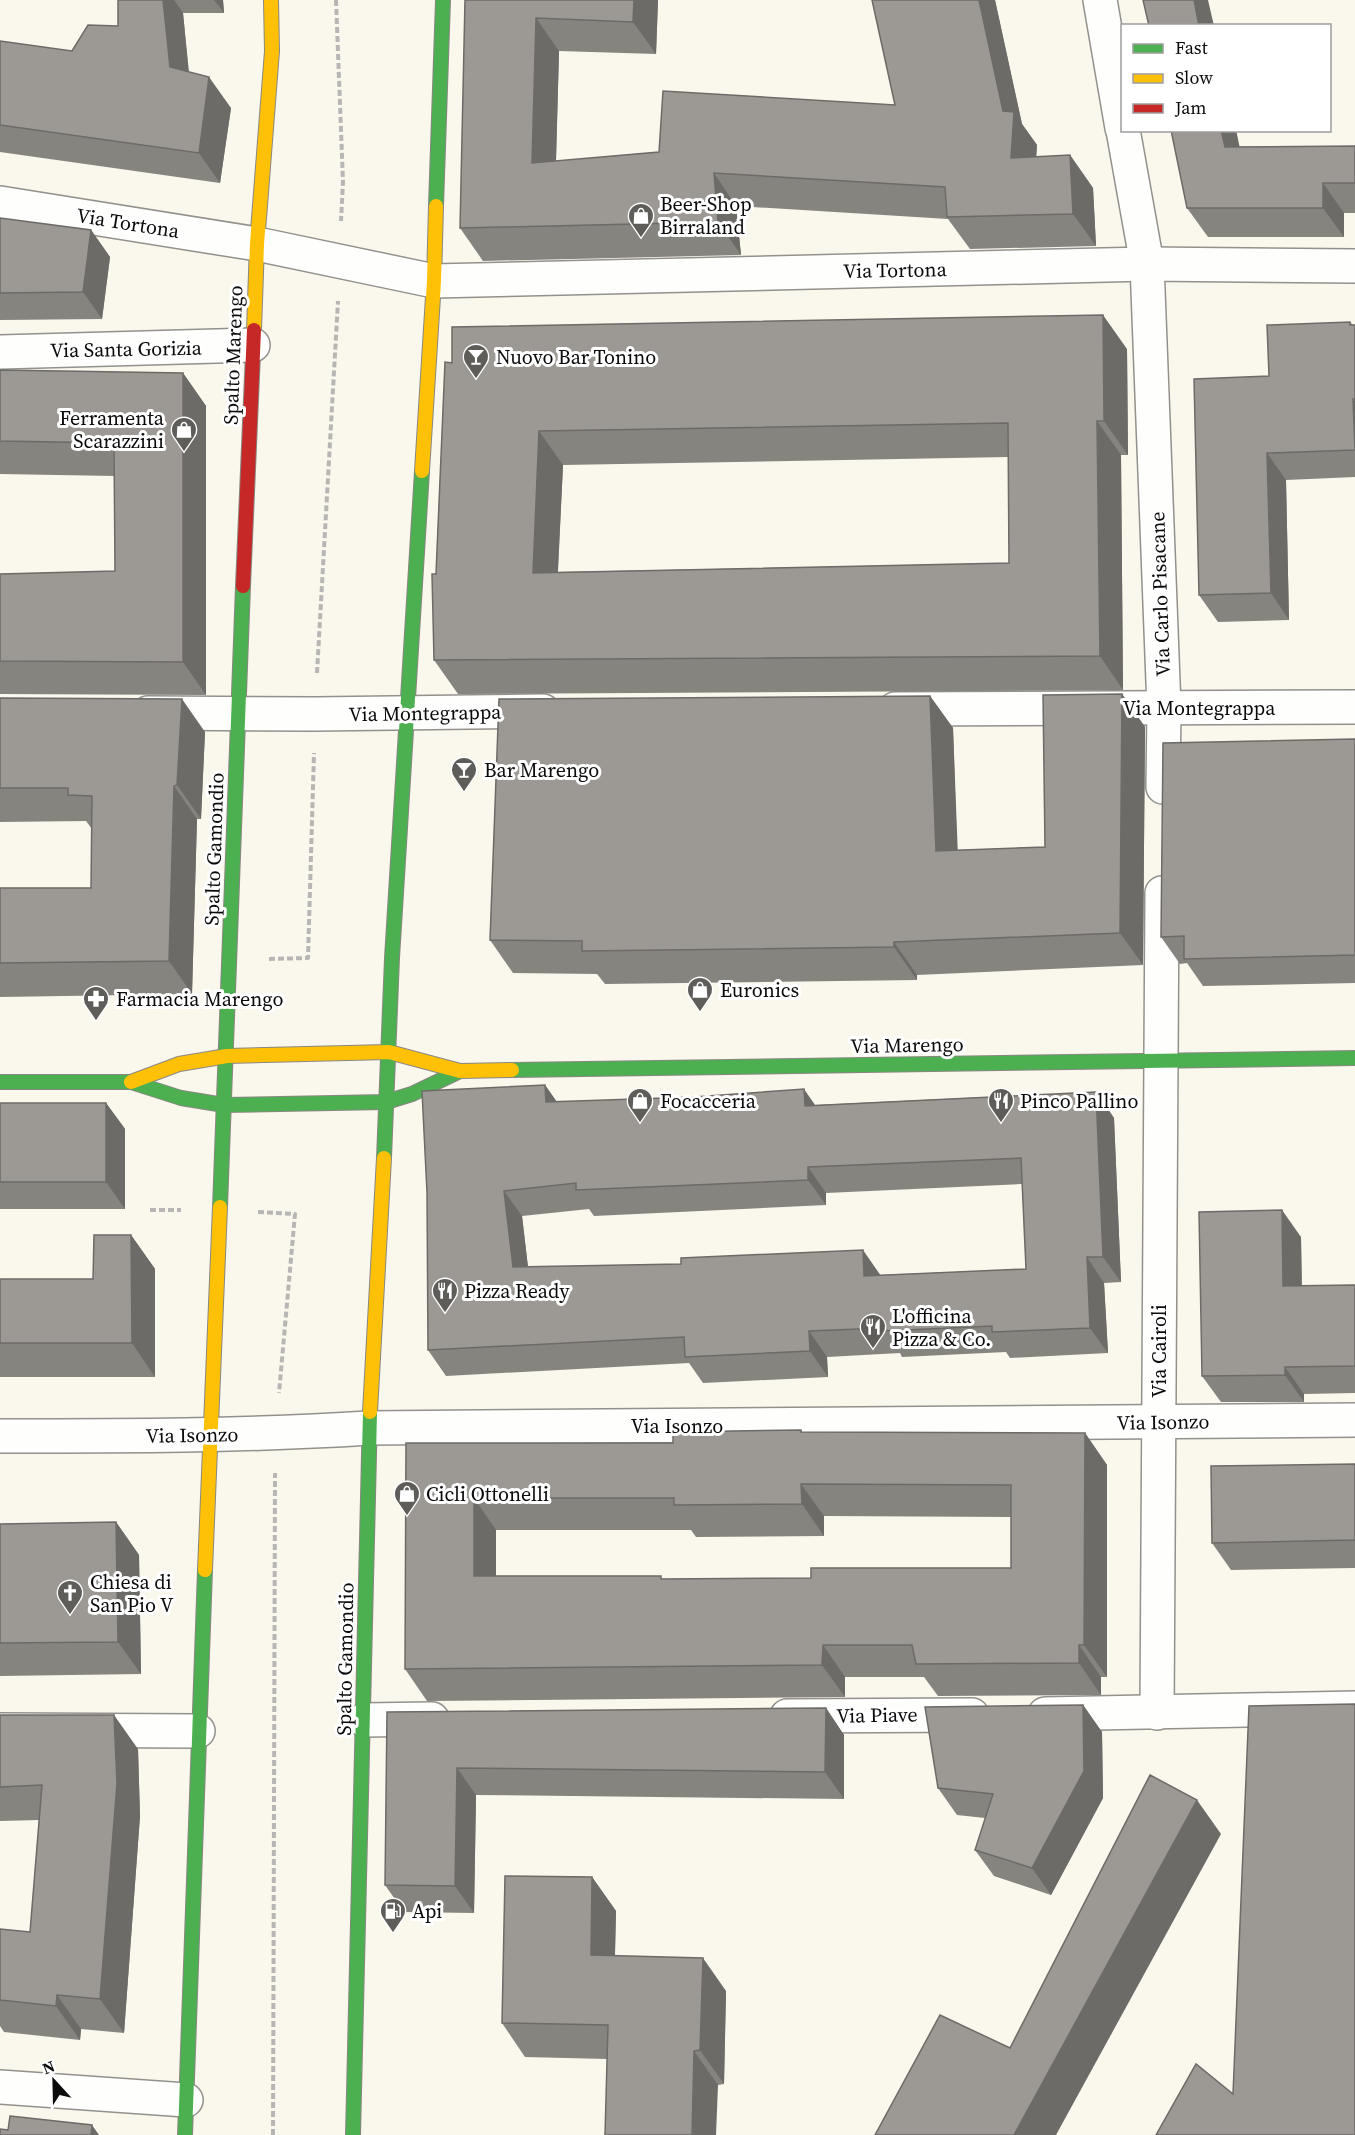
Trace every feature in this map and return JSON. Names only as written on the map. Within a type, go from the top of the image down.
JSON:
[{"type":"street","name":"Spalto Marengo","points":[[238,712],[257,244],[272,51],[271,0]]},
{"type":"street","points":[[407,712],[434,281],[443,0]]},
{"type":"street","name":"Via Carlo Pisacane","points":[[1100,0],[1121,118]]},
{"type":"street","name":"Via Carlo Pisacane","points":[[1124,132],[1147,264],[1164,708],[1163,814]]},
{"type":"street","name":"Via Tortona","points":[[0,202],[257,244],[434,281],[1147,264],[1355,266]]},
{"type":"street","name":"Via Santa Gorizia","points":[[0,352],[253,345]]},
{"type":"street","name":"Via Montegrappa","points":[[869,710],[1355,707]]},
{"type":"street","name":"Via Montegrappa","points":[[119,713],[315,714],[573,711]]},
{"type":"street","name":"Spalto Gamondio","points":[[211,1436],[238,712]]},
{"type":"street","name":"Spalto Gamondio","points":[[353,2135],[369,1428],[407,712]]},
{"type":"street","points":[[1160,1060],[1162,861]]},
{"type":"street","points":[[131,1082],[179,1064],[226,1056],[388,1052],[460,1071]]},
{"type":"street","name":"Via Marengo","points":[[460,1071],[1355,1058]]},
{"type":"street","name":"Via Cairoli","points":[[1157,1713],[1160,1060]]},
{"type":"street","points":[[0,1082],[131,1082],[182,1098],[224,1105],[386,1102],[412,1094],[460,1071]]},
{"type":"street","name":"Via Isonzo","points":[[0,1437],[211,1436],[369,1428],[1355,1420]]},
{"type":"street","points":[[185,2135],[198,1731],[211,1436]]},
{"type":"street","name":"Via Piave","points":[[754,1716],[1157,1713],[1355,1708]]},
{"type":"street","points":[[363,1720],[458,1719]]},
{"type":"street","points":[[0,1730],[198,1731]]},
{"type":"street","points":[[0,2087],[186,2100]]},
{"type":"path","points":[[336,0],[343,182]]},
{"type":"path","points":[[308,958],[315,714],[336,348]]},
{"type":"path","points":[[273,2135],[276,1434],[295,1214]]},
{"type":"building","points":[[118,0],[163,0],[170,67],[209,77],[199,153],[0,125],[0,41],[72,51],[88,25],[118,26]]},
{"type":"building","points":[[465,0],[634,0],[633,22],[536,18],[532,163],[659,152],[663,91],[895,105],[872,0],[979,0],[1003,111],[1014,112],[1011,158],[1070,155],[1073,214],[947,217],[945,187],[714,173],[718,222],[460,228]]},
{"type":"building","points":[[1143,0],[1194,0],[1199,24],[1149,24]]},
{"type":"building","points":[[1171,132],[1221,132],[1225,147],[1355,146],[1355,183],[1323,183],[1323,208],[1187,208]]},
{"type":"building","points":[[0,218],[91,230],[83,292],[0,293]]},
{"type":"building","points":[[1103,315],[1104,421],[1097,421],[1100,656],[434,660],[432,574],[436,574],[445,362],[452,363],[452,327]],"holes":[[[1008,423],[1009,563],[533,573],[539,431]]]},
{"type":"building","points":[[1350,322],[1350,325],[1355,325],[1355,399],[1353,399],[1355,450],[1267,453],[1271,593],[1199,595],[1194,379],[1269,376],[1267,325]]},
{"type":"building","points":[[0,370],[183,373],[183,662],[0,661],[0,574],[115,571],[114,443],[0,441]]},
{"type":"building","points":[[1122,694],[1120,933],[894,942],[894,947],[582,951],[582,941],[490,940],[499,699],[930,696],[936,851],[1045,847],[1043,695]]},
{"type":"building","points":[[0,698],[182,699],[177,785],[174,786],[169,961],[0,963],[0,888],[91,888],[92,796],[68,795],[68,788],[0,788]]},
{"type":"building","points":[[1355,739],[1355,955],[1184,959],[1184,936],[1161,937],[1163,743]]},
{"type":"building","points":[[545,1085],[546,1102],[694,1097],[804,1089],[805,1106],[1096,1092],[1103,1257],[1087,1257],[1090,1328],[992,1332],[992,1326],[884,1331],[884,1328],[809,1331],[810,1351],[685,1357],[684,1337],[428,1350],[427,1192],[422,1091]],"holes":[[[1021,1158],[1026,1269],[864,1276],[863,1250],[681,1258],[681,1264],[513,1267],[504,1191],[576,1183],[576,1190],[808,1180],[808,1167]]]},
{"type":"building","points":[[0,1103],[106,1103],[106,1182],[0,1182]]},
{"type":"building","points":[[1282,1210],[1283,1286],[1355,1285],[1355,1366],[1285,1367],[1285,1375],[1202,1376],[1199,1212]]},
{"type":"building","points":[[94,1235],[131,1235],[132,1343],[0,1343],[0,1279],[93,1279]]},
{"type":"building","points":[[801,1430],[801,1432],[1085,1433],[1084,1645],[1079,1645],[1079,1663],[916,1664],[912,1645],[823,1645],[822,1665],[405,1669],[406,1443],[673,1443],[673,1432]],"holes":[[[801,1484],[1011,1485],[1011,1568],[811,1568],[811,1578],[661,1579],[661,1576],[474,1576],[474,1498],[674,1498],[674,1505],[802,1504]]]},
{"type":"building","points":[[1355,1464],[1355,1540],[1212,1543],[1211,1466]]},
{"type":"building","name":"Chiesa di San Pio V","points":[[116,1522],[118,1642],[0,1643],[0,1524]]},
{"type":"building","points":[[1355,1704],[1355,2135],[1156,2135],[1196,2064],[1233,2094],[1249,1706]]},
{"type":"building","points":[[1083,1705],[1084,1771],[1032,1868],[975,1850],[993,1794],[938,1788],[925,1707]]},
{"type":"building","points":[[826,1708],[825,1772],[457,1768],[455,1886],[385,1885],[387,1712]]},
{"type":"building","points":[[0,1715],[114,1715],[117,1783],[100,1999],[57,1995],[56,2006],[0,2000],[0,1929],[30,1932],[42,1785],[0,1787]]},
{"type":"building","points":[[1150,1775],[1197,1800],[1014,2135],[875,2135],[940,2015],[1010,2048]]},
{"type":"building","points":[[505,1876],[592,1877],[591,1955],[703,1958],[700,2050],[694,2051],[692,2135],[605,2135],[608,2025],[502,2023]]},
{"type":"building","points":[[10,2116],[92,2125],[91,2135],[0,2135],[0,2129],[8,2130]]},
{"type":"traffic: fast","points":[[436,206],[443,0]]},
{"type":"traffic: fast","points":[[384,1158],[392,958],[422,471]]},
{"type":"traffic: fast","points":[[220,1207],[243,586]]},
{"type":"traffic: fast","points":[[512,1070],[1355,1058]]},
{"type":"traffic: fast","points":[[0,1082],[131,1082],[181,1098],[224,1105],[386,1102],[412,1094],[460,1071]]},
{"type":"traffic: fast","points":[[353,2135],[370,1412]]},
{"type":"traffic: fast","points":[[185,2135],[205,1570]]},
{"type":"traffic: slow","points":[[254,330],[257,244],[272,51],[271,0]]},
{"type":"traffic: slow","points":[[422,471],[434,281],[436,206]]},
{"type":"traffic: slow","points":[[131,1082],[179,1064],[227,1056],[389,1052],[460,1071],[512,1070]]},
{"type":"traffic: slow","points":[[370,1412],[384,1158]]},
{"type":"traffic: slow","points":[[205,1570],[220,1207]]},
{"type":"traffic: jam","points":[[243,586],[254,330]]},
{"type":"place","name":"Beer-Shop Birraland","points":[[641,239]]},
{"type":"place","name":"Nuovo Bar Tonino","points":[[476,380]]},
{"type":"place","name":"Ferramenta Scarazzini","points":[[184,453]]},
{"type":"place","name":"Bar Marengo","points":[[464,793]]},
{"type":"place","name":"Euronics","points":[[700,1013]]},
{"type":"place","name":"Farmacia Marengo","points":[[96,1022]]},
{"type":"place","name":"Focacceria","points":[[640,1124]]},
{"type":"place","name":"Pinco Pallino","points":[[1001,1124]]},
{"type":"place","name":"Pizza Ready","points":[[445,1314]]},
{"type":"place","name":"L'officina Pizza & Co.","points":[[873,1350]]},
{"type":"place","name":"Cicli Ottonelli","points":[[407,1517]]},
{"type":"place","name":"Chiesa di San Pio V","points":[[70,1616]]},
{"type":"place","name":"Api","points":[[393,1934]]}]
